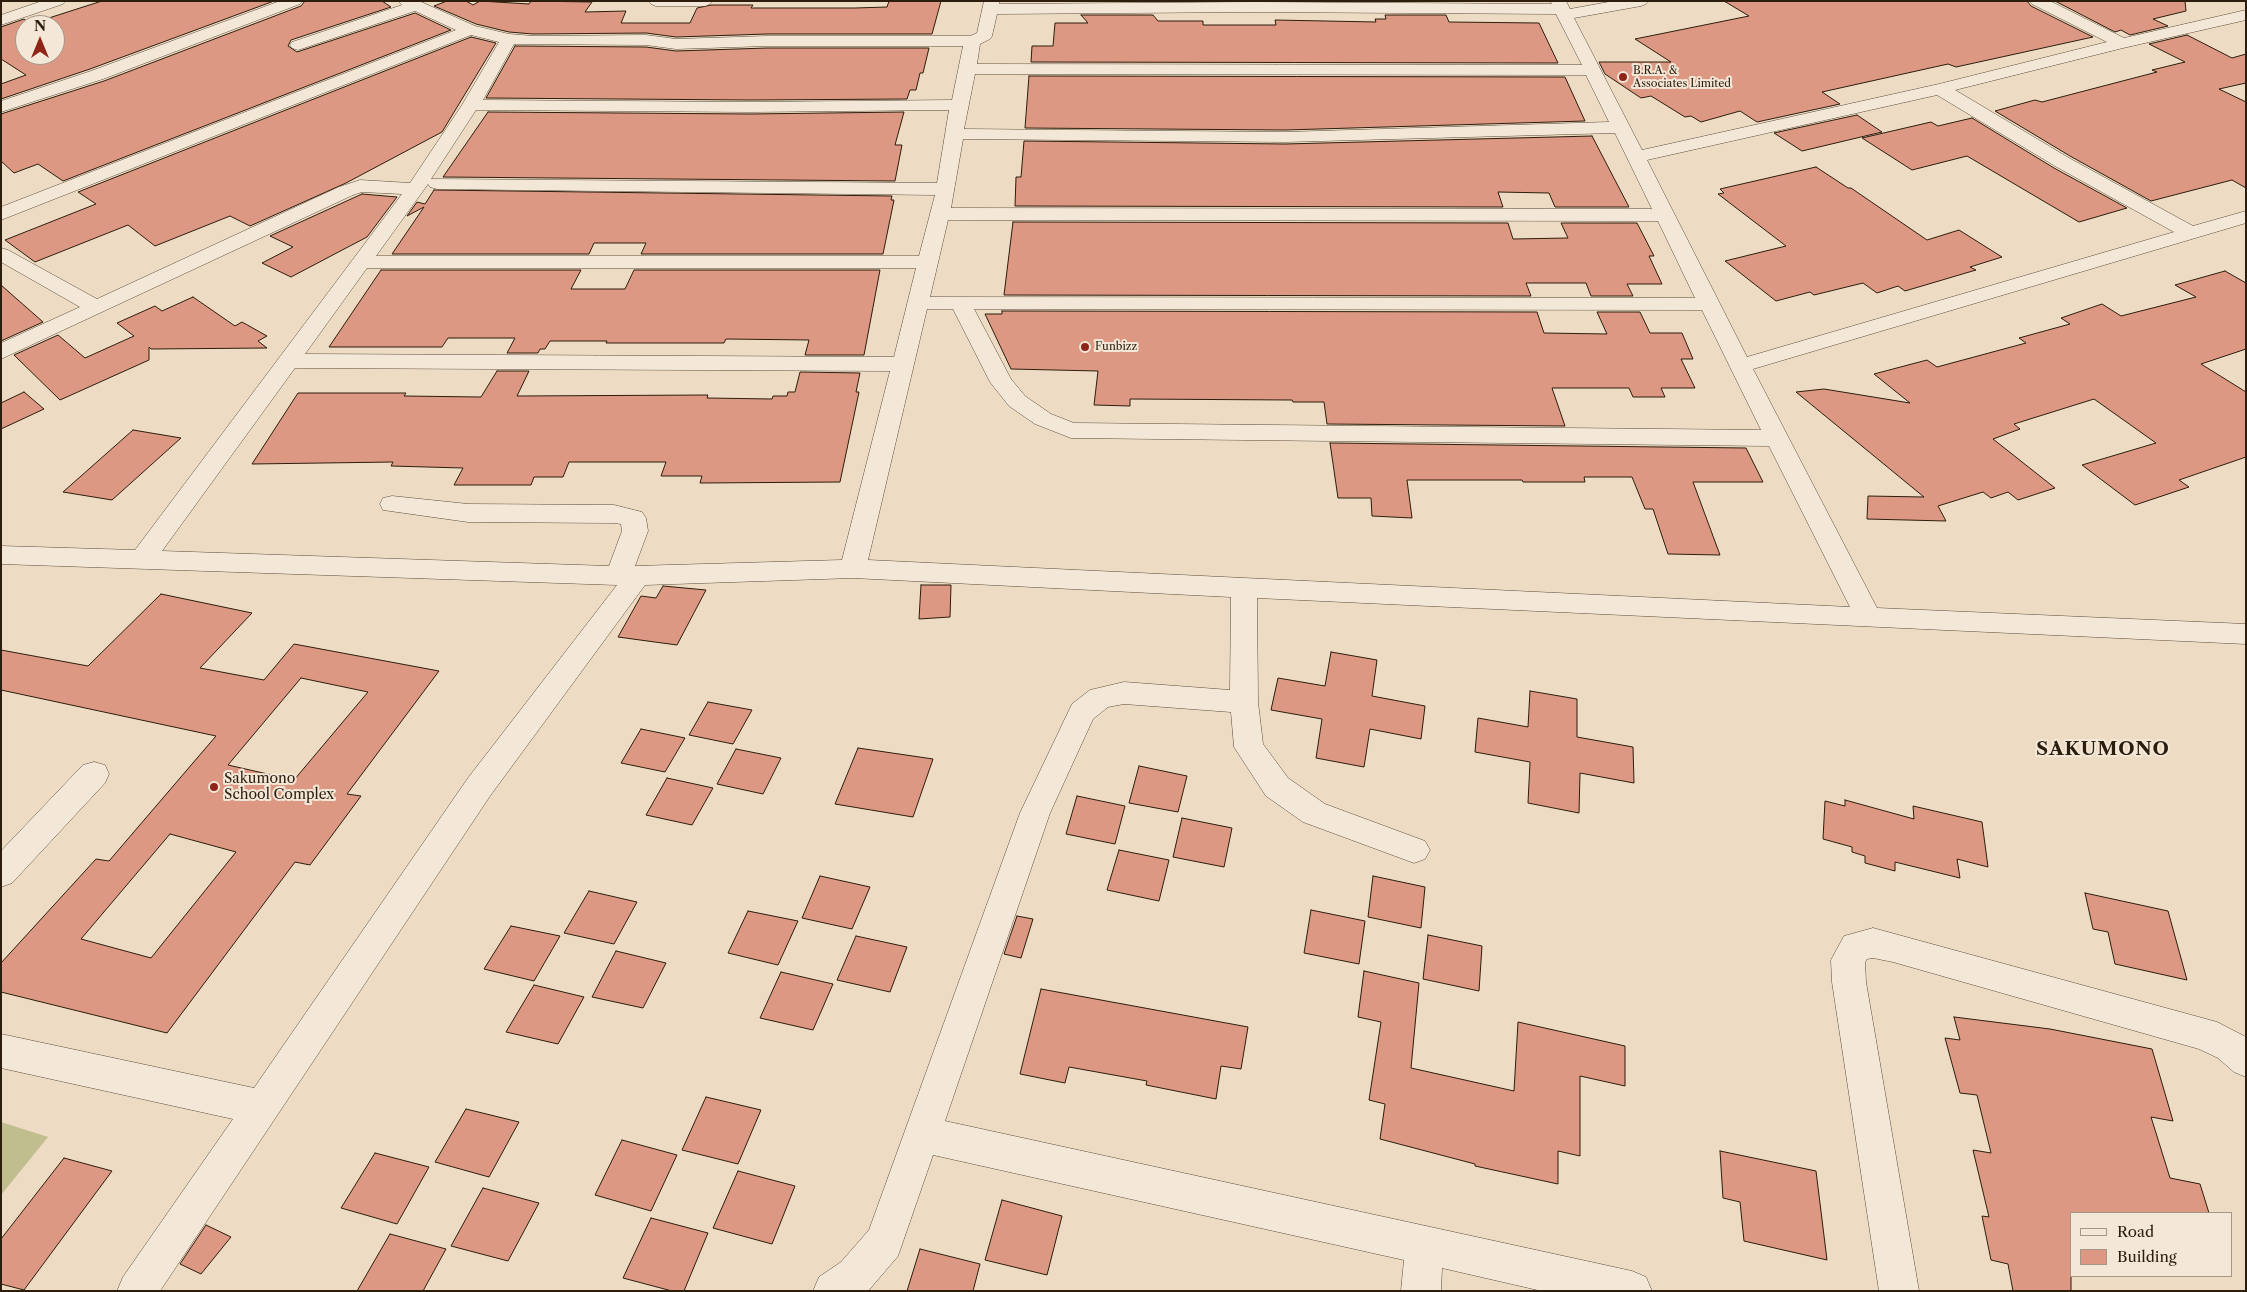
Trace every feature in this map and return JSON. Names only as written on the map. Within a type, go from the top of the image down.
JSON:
[{"type":"street","points":[[1,20],[58,1]]},
{"type":"street","points":[[1,107],[97,75],[295,1]]},
{"type":"street","points":[[649,27],[656,1],[705,1]]},
{"type":"street","points":[[298,45],[411,4],[470,30],[509,39],[534,41],[649,27],[676,44],[767,41],[972,42],[984,36],[991,5],[1562,8],[1640,1]]},
{"type":"street","points":[[2037,1],[2122,43]]},
{"type":"street","points":[[1562,8],[1740,366],[1869,618]]},
{"type":"street","points":[[385,32],[435,14]]},
{"type":"street","points":[[1637,157],[1940,89],[2122,43],[2246,15]]},
{"type":"street","points":[[1,214],[470,30]]},
{"type":"street","points":[[142,559],[415,189],[471,105],[509,39]]},
{"type":"street","points":[[853,569],[946,189],[959,105],[968,69],[972,42]]},
{"type":"street","points":[[968,69],[1593,70]]},
{"type":"street","points":[[1940,89],[2062,162],[2190,233]]},
{"type":"street","points":[[471,105],[750,107],[959,105]]},
{"type":"street","points":[[955,134],[1285,137],[1621,127]]},
{"type":"street","points":[[437,183],[946,189]]},
{"type":"street","points":[[1,352],[346,190],[360,186],[415,189]]},
{"type":"street","points":[[940,214],[1666,215]]},
{"type":"street","points":[[1740,366],[2246,217]]},
{"type":"street","points":[[1,254],[96,307]]},
{"type":"street","points":[[362,262],[928,262]]},
{"type":"street","points":[[960,303],[1001,382],[1017,401],[1043,419],[1071,430],[1778,438]]},
{"type":"street","points":[[918,304],[1710,304]]},
{"type":"street","points":[[289,361],[902,364]]},
{"type":"street","points":[[137,1291],[479,787],[628,575],[635,531],[633,518],[614,514],[468,513],[392,504]]},
{"type":"street","points":[[1,555],[628,575],[853,569],[1244,589],[2246,634]]},
{"type":"street","points":[[1244,589],[1244,702],[1249,747],[1276,787],[1314,813],[1414,850]]},
{"type":"street","points":[[833,1291],[855,1276],[884,1242],[1035,813],[1082,712],[1100,698],[1124,693],[1244,702]]},
{"type":"street","points":[[1,874],[94,774]]},
{"type":"street","points":[[1899,1291],[1849,982],[1848,960],[1856,947],[1873,944],[1892,947],[2205,1034],[2230,1046],[2246,1060]]},
{"type":"street","points":[[1,1051],[261,1107]]},
{"type":"street","points":[[922,1134],[1632,1291]]},
{"type":"street","points":[[1421,1291],[1425,1245]]},
{"type":"shaded area","points":[[1,1122],[48,1137],[1,1195]]},
{"type":"building","points":[[102,1],[274,1],[90,69],[1,99],[1,84],[26,75],[1,59],[1,27],[15,22],[15,65],[65,65],[65,15],[58,15]]},
{"type":"building","points":[[305,1],[382,1],[391,7],[291,40],[288,46],[297,52],[415,13],[451,30],[63,181],[38,164],[14,173],[1,161],[1,114],[104,81],[301,6]]},
{"type":"building","points":[[447,1],[466,1],[473,5],[480,1],[529,4],[531,1],[592,2],[585,12],[626,11],[621,23],[690,23],[697,8],[711,5],[753,5],[751,8],[855,8],[887,7],[889,1],[941,1],[932,34],[767,34],[676,37],[646,33],[533,34],[509,32],[476,24],[434,6]]},
{"type":"building","points":[[1724,1],[2027,1],[2031,6],[2093,37],[1956,67],[1948,64],[1822,92],[1840,104],[1757,122],[1740,111],[1701,122],[1691,116],[1685,117],[1651,96],[1641,98],[1605,74],[1599,62],[1671,62],[1635,39],[1749,16]]},
{"type":"building","points":[[2055,1],[2185,1],[2186,11],[2153,19],[2168,26],[2130,35],[2121,30],[2115,32]]},
{"type":"building","points":[[1081,15],[1153,15],[1158,21],[1203,21],[1203,25],[1276,25],[1275,20],[1376,22],[1375,19],[1386,19],[1385,15],[1446,15],[1449,22],[1539,23],[1558,63],[1031,62],[1032,46],[1053,46],[1055,23],[1088,23]]},
{"type":"building","points":[[2187,35],[2232,58],[2246,54],[2246,83],[2219,89],[2246,102],[2246,188],[2232,180],[2151,201],[1995,111],[2035,100],[2042,102],[2157,72],[2152,70],[2185,62],[2149,44]]},
{"type":"building","points":[[471,37],[496,43],[442,132],[346,183],[250,226],[230,216],[155,246],[128,225],[35,262],[5,240],[96,204],[78,192]]},
{"type":"building","points":[[515,46],[646,47],[676,51],[767,48],[929,48],[923,73],[920,73],[916,90],[910,90],[907,99],[486,98]]},
{"type":"building","points":[[1029,76],[1565,77],[1585,121],[1285,130],[1025,128]]},
{"type":"building","points":[[488,112],[750,114],[904,112],[895,145],[902,145],[895,181],[443,177]]},
{"type":"building","points":[[1857,115],[1882,132],[1802,151],[1774,133]]},
{"type":"building","points":[[1972,118],[2054,168],[2127,208],[2079,222],[1967,156],[1912,170],[1862,138],[1931,122],[1938,126]]},
{"type":"building","points":[[1592,136],[1629,207],[1555,207],[1549,193],[1498,192],[1503,207],[1015,206],[1016,177],[1021,177],[1024,141],[1285,144]]},
{"type":"building","points":[[1816,167],[1848,188],[1851,188],[1927,240],[1959,230],[2002,257],[1970,267],[1976,270],[1905,291],[1898,286],[1877,293],[1863,283],[1814,295],[1810,292],[1776,301],[1725,261],[1786,246],[1718,194],[1724,193],[1720,189]]},
{"type":"building","points":[[434,190],[892,196],[891,200],[894,200],[883,254],[641,254],[646,243],[594,243],[589,254],[392,254],[424,207],[407,216],[417,202],[425,204]]},
{"type":"building","points":[[362,194],[397,197],[367,237],[291,277],[262,263],[293,247],[270,236]]},
{"type":"building","points":[[1013,222],[1508,223],[1513,239],[1568,238],[1561,223],[1637,223],[1654,256],[1649,256],[1662,284],[1627,284],[1633,296],[1591,296],[1586,283],[1526,283],[1531,296],[1004,295]]},
{"type":"building","points":[[381,270],[581,270],[571,289],[625,289],[634,270],[880,270],[864,355],[805,355],[809,340],[726,339],[724,343],[550,341],[545,349],[540,349],[538,353],[507,353],[515,338],[448,338],[442,347],[329,347]]},
{"type":"building","points":[[2225,271],[2246,283],[2246,349],[2201,364],[2246,392],[2246,457],[2179,480],[2189,487],[2135,505],[2082,465],[2156,443],[2094,399],[2014,424],[2020,429],[1993,439],[2055,488],[2018,500],[2008,492],[1991,498],[1983,492],[1938,506],[1946,521],[1867,519],[1868,496],[1924,497],[1796,392],[1824,389],[1910,403],[1874,374],[1927,360],[1937,367],[2026,343],[2019,338],[2070,324],[2061,318],[2102,304],[2121,316],[2196,297],[2175,285]]},
{"type":"building","points":[[1,285],[43,322],[1,341]]},
{"type":"building","points":[[193,297],[235,326],[242,322],[267,336],[258,341],[267,348],[151,349],[149,347],[149,360],[60,400],[14,355],[58,335],[85,358],[134,336],[117,323],[155,306],[162,311]]},
{"type":"building","points":[[1002,311],[1537,312],[1544,333],[1607,334],[1597,312],[1640,312],[1650,333],[1682,333],[1693,359],[1681,359],[1695,388],[1661,388],[1665,397],[1633,397],[1629,388],[1552,388],[1565,426],[1327,424],[1324,402],[1293,402],[1292,400],[1130,399],[1130,406],[1094,405],[1098,371],[1011,369],[985,314],[1002,314]]},
{"type":"building","points":[[497,371],[529,371],[517,396],[708,395],[707,398],[772,399],[773,396],[787,396],[788,392],[795,392],[800,372],[860,373],[856,392],[859,392],[840,482],[700,483],[702,476],[661,476],[666,462],[569,462],[563,477],[534,477],[531,485],[454,485],[463,468],[391,466],[393,462],[252,464],[298,393],[406,393],[404,396],[481,397]]},
{"type":"building","points":[[24,392],[44,409],[1,429],[1,403]]},
{"type":"building","points":[[133,430],[181,438],[112,500],[63,492]]},
{"type":"building","points":[[1330,443],[1746,448],[1763,482],[1693,482],[1720,555],[1668,554],[1653,509],[1645,509],[1632,477],[1584,477],[1585,482],[1407,480],[1412,518],[1372,516],[1371,498],[1338,498]]},
{"type":"building","points":[[921,585],[951,585],[950,617],[919,619]]},
{"type":"building","points":[[663,586],[706,590],[677,645],[618,637],[641,596],[656,598]]},
{"type":"building","points":[[161,594],[252,613],[200,668],[264,680],[294,644],[439,671],[347,794],[361,796],[310,865],[295,862],[167,1033],[1,992],[1,963],[96,859],[109,861],[216,736],[1,690],[1,650],[88,666]],"holes":[[[301,678],[368,692],[294,780],[228,765]],[[170,834],[236,852],[151,958],[81,939]]]},
{"type":"building","points":[[1331,652],[1377,660],[1372,696],[1425,706],[1421,739],[1370,729],[1364,767],[1316,758],[1322,719],[1271,710],[1278,678],[1325,686]]},
{"type":"building","points":[[1530,691],[1577,699],[1577,737],[1633,747],[1634,783],[1580,773],[1579,813],[1528,803],[1530,762],[1475,752],[1478,718],[1528,727]]},
{"type":"building","points":[[708,702],[752,710],[733,744],[689,735]]},
{"type":"building","points":[[641,729],[685,738],[665,772],[621,763]]},
{"type":"building","points":[[858,748],[933,759],[913,817],[835,804]]},
{"type":"building","points":[[736,749],[781,758],[763,794],[717,784]]},
{"type":"building","points":[[1139,766],[1187,776],[1178,812],[1129,803]]},
{"type":"building","points":[[667,778],[713,788],[692,825],[646,815]]},
{"type":"building","points":[[1077,796],[1125,806],[1115,844],[1066,834]]},
{"type":"building","points":[[1845,800],[1914,819],[1913,806],[1982,822],[1988,867],[1957,859],[1960,878],[1895,862],[1895,871],[1865,863],[1865,856],[1852,852],[1852,847],[1823,839],[1825,801],[1845,806]]},
{"type":"building","points":[[1182,818],[1232,828],[1224,867],[1173,857]]},
{"type":"building","points":[[1119,850],[1169,860],[1159,901],[1107,890]]},
{"type":"building","points":[[820,876],[870,887],[852,929],[802,918]]},
{"type":"building","points":[[1373,876],[1425,887],[1421,928],[1368,917]]},
{"type":"building","points":[[589,891],[637,902],[614,944],[564,933]]},
{"type":"building","points":[[2085,893],[2168,911],[2187,980],[2115,964],[2108,932],[2093,929]]},
{"type":"building","points":[[1311,910],[1365,921],[1359,964],[1304,953]]},
{"type":"building","points":[[748,911],[798,921],[778,965],[728,953]]},
{"type":"building","points":[[1017,916],[1033,919],[1021,958],[1004,954]]},
{"type":"building","points":[[511,926],[560,936],[534,981],[484,969]]},
{"type":"building","points":[[1428,935],[1482,946],[1479,991],[1423,979]]},
{"type":"building","points":[[856,936],[907,947],[890,992],[837,980]]},
{"type":"building","points":[[616,951],[666,963],[643,1008],[592,997]]},
{"type":"building","points":[[1364,971],[1419,983],[1411,1068],[1514,1091],[1518,1022],[1625,1046],[1625,1086],[1580,1076],[1580,1156],[1558,1151],[1558,1184],[1475,1166],[1475,1164],[1380,1139],[1385,1104],[1369,1100],[1381,1022],[1358,1017]]},
{"type":"building","points":[[781,972],[833,984],[813,1030],[760,1018]]},
{"type":"building","points":[[534,985],[584,997],[558,1044],[506,1032]]},
{"type":"building","points":[[1041,989],[1248,1027],[1241,1069],[1221,1066],[1216,1099],[1146,1085],[1147,1081],[1069,1067],[1065,1083],[1020,1074]]},
{"type":"building","points":[[1954,1017],[2050,1029],[2152,1049],[2173,1121],[2151,1117],[2170,1178],[2200,1184],[2209,1212],[2070,1212],[2071,1291],[2013,1291],[2008,1264],[1991,1260],[1982,1216],[1989,1217],[1973,1150],[1991,1153],[1977,1095],[1960,1093],[1945,1038],[1960,1040]]},
{"type":"building","points":[[706,1097],[761,1110],[738,1164],[682,1150]]},
{"type":"building","points":[[466,1109],[519,1122],[489,1177],[435,1162]]},
{"type":"building","points":[[622,1140],[677,1155],[651,1211],[595,1195]]},
{"type":"building","points":[[1720,1151],[1816,1171],[1827,1260],[1744,1241],[1740,1202],[1723,1198]]},
{"type":"building","points":[[375,1153],[429,1167],[397,1224],[341,1208]]},
{"type":"building","points":[[64,1158],[112,1171],[24,1290],[1,1284],[1,1239]]},
{"type":"building","points":[[738,1171],[795,1186],[772,1244],[713,1228]]},
{"type":"building","points":[[483,1188],[539,1203],[508,1261],[451,1246]]},
{"type":"building","points":[[1002,1200],[1062,1216],[1047,1275],[985,1260]]},
{"type":"building","points":[[651,1218],[708,1233],[684,1291],[672,1291],[623,1278]]},
{"type":"building","points":[[206,1225],[231,1237],[201,1274],[180,1264]]},
{"type":"building","points":[[390,1234],[446,1249],[423,1291],[357,1291]]},
{"type":"building","points":[[920,1249],[980,1264],[973,1291],[907,1291]]},
{"type":"place","name":"B.R.A. & Associates Limited","points":[[1623,77]]},
{"type":"place","name":"Funbizz","points":[[1085,347]]},
{"type":"place","name":"Sakumono School Complex","points":[[214,787]]},
{"type":"district","name":"SAKUMONO","points":[[2103,750]]}]
